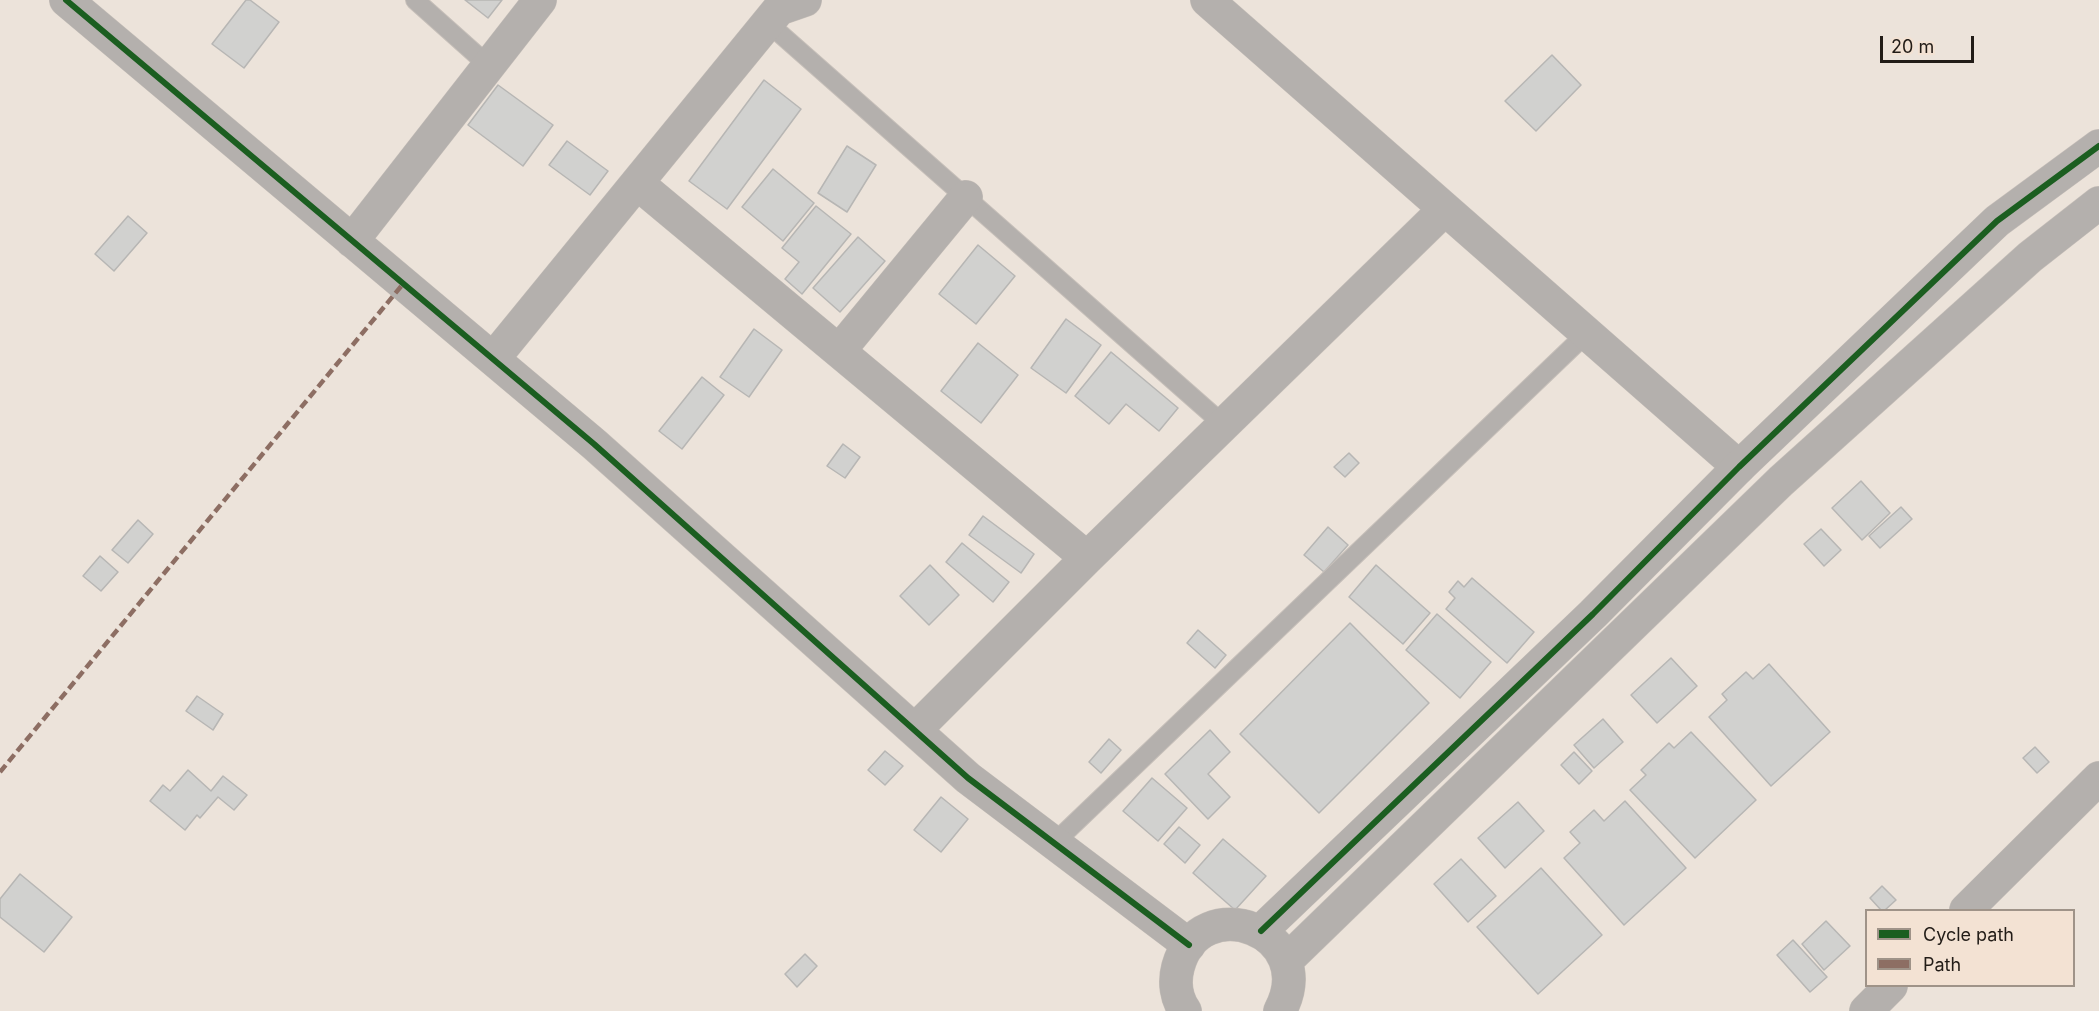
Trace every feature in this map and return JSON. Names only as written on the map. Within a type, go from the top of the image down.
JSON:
[{"type":"street","points":[[66,0],[611,459],[968,778],[1189,945]]},
{"type":"street","points":[[352,241],[540,0]]},
{"type":"street","points":[[493,359],[779,9],[805,0]]},
{"type":"street","points":[[1207,0],[1739,467]]},
{"type":"street","points":[[1261,931],[1593,614],[1739,467],[1997,221],[2099,146]]},
{"type":"street","points":[[637,183],[1087,558]]},
{"type":"street","points":[[839,351],[966,197]]},
{"type":"street","points":[[1286,961],[1781,481],[2030,257],[2099,203]]},
{"type":"street","points":[[915,730],[1087,558],[1445,209]]},
{"type":"street","points":[[1967,909],[2099,778]]},
{"type":"street","points":[[1183,1010],[1177,992],[1176,976],[1180,959],[1200,934],[1215,927],[1230,924],[1246,925],[1261,931],[1276,944],[1286,961],[1290,980],[1287,999],[1280,1011]]},
{"type":"lane","points":[[415,0],[489,66]]},
{"type":"lane","points":[[768,23],[1224,425]]},
{"type":"lane","points":[[1054,843],[1587,333]]},
{"type":"building","points":[[246,0],[250,0],[279,22],[244,68],[212,44]]},
{"type":"building","points":[[465,0],[502,0],[488,18]]},
{"type":"building","points":[[1552,55],[1581,85],[1536,131],[1505,101]]},
{"type":"building","points":[[764,80],[801,109],[727,209],[689,181]]},
{"type":"building","points":[[498,85],[553,125],[523,166],[468,125]]},
{"type":"building","points":[[567,141],[608,171],[590,195],[549,165]]},
{"type":"building","points":[[847,146],[876,165],[847,212],[818,193]]},
{"type":"building","points":[[773,169],[814,203],[783,241],[742,207]]},
{"type":"building","points":[[816,206],[851,234],[802,294],[785,279],[799,262],[782,248]]},
{"type":"building","points":[[128,216],[147,233],[114,271],[95,254]]},
{"type":"building","points":[[858,237],[885,261],[840,312],[813,288]]},
{"type":"building","points":[[978,245],[1015,276],[976,324],[939,294]]},
{"type":"building","points":[[1066,319],[1101,345],[1066,393],[1031,368]]},
{"type":"building","points":[[754,329],[782,350],[749,397],[720,377]]},
{"type":"building","points":[[978,343],[1018,375],[981,423],[941,391]]},
{"type":"building","points":[[1111,352],[1178,408],[1159,431],[1126,404],[1109,424],[1075,396]]},
{"type":"building","points":[[702,377],[724,395],[682,449],[659,431]]},
{"type":"building","points":[[843,444],[860,457],[845,478],[827,466]]},
{"type":"building","points":[[1349,453],[1359,463],[1345,477],[1334,467]]},
{"type":"building","points":[[1861,481],[1890,513],[1862,540],[1832,508]]},
{"type":"building","points":[[1901,507],[1912,519],[1880,548],[1869,536]]},
{"type":"building","points":[[983,516],[1034,554],[1021,573],[969,535]]},
{"type":"building","points":[[138,520],[153,534],[128,563],[112,550]]},
{"type":"building","points":[[1328,527],[1348,545],[1324,572],[1304,555]]},
{"type":"building","points":[[1821,529],[1841,550],[1824,566],[1804,544]]},
{"type":"building","points":[[962,543],[1009,582],[993,602],[946,562]]},
{"type":"building","points":[[100,556],[118,572],[101,591],[83,576]]},
{"type":"building","points":[[930,565],[959,595],[929,625],[900,596]]},
{"type":"building","points":[[1376,565],[1430,613],[1403,644],[1349,597]]},
{"type":"building","points":[[1472,578],[1534,632],[1507,663],[1446,609],[1455,598],[1449,592],[1458,581],[1464,587]]},
{"type":"building","points":[[1437,614],[1491,662],[1460,698],[1406,650]]},
{"type":"building","points":[[1350,623],[1429,703],[1319,813],[1240,734]]},
{"type":"building","points":[[1198,630],[1226,655],[1215,668],[1187,643]]},
{"type":"building","points":[[1671,658],[1697,686],[1657,723],[1631,695]]},
{"type":"building","points":[[1769,664],[1830,732],[1771,786],[1709,717],[1727,700],[1722,694],[1746,672],[1753,679]]},
{"type":"building","points":[[197,696],[223,714],[213,730],[186,711]]},
{"type":"building","points":[[1603,719],[1623,742],[1594,768],[1574,745]]},
{"type":"building","points":[[1210,730],[1230,752],[1208,774],[1230,797],[1208,819],[1165,774]]},
{"type":"building","points":[[1691,732],[1756,800],[1695,858],[1630,790],[1646,775],[1641,770],[1669,743],[1674,748]]},
{"type":"building","points":[[1109,739],[1121,750],[1101,773],[1089,762]]},
{"type":"building","points":[[2035,747],[2049,762],[2037,773],[2023,758]]},
{"type":"building","points":[[885,751],[903,766],[885,785],[868,770]]},
{"type":"building","points":[[1574,752],[1592,771],[1579,784],[1561,765]]},
{"type":"building","points":[[188,770],[211,791],[223,776],[247,795],[234,810],[218,797],[200,818],[197,815],[185,830],[150,801],[163,785],[170,791]]},
{"type":"building","points":[[1152,778],[1187,808],[1158,841],[1123,811]]},
{"type":"building","points":[[941,797],[968,819],[941,852],[914,830]]},
{"type":"building","points":[[1625,801],[1686,868],[1624,925],[1564,858],[1580,843],[1570,832],[1594,810],[1604,821]]},
{"type":"building","points":[[1518,802],[1544,831],[1505,868],[1478,838]]},
{"type":"building","points":[[1179,827],[1200,845],[1185,863],[1164,844]]},
{"type":"building","points":[[1223,839],[1266,876],[1235,910],[1193,873]]},
{"type":"building","points":[[1461,859],[1496,896],[1468,922],[1434,884]]},
{"type":"building","points":[[1541,868],[1602,935],[1538,994],[1477,927]]},
{"type":"building","points":[[20,874],[72,917],[44,952],[0,917],[0,899]]},
{"type":"building","points":[[1882,886],[1896,900],[1886,909],[1880,909],[1870,898]]},
{"type":"building","points":[[1826,921],[1850,946],[1824,970],[1802,944]]},
{"type":"building","points":[[1793,940],[1827,977],[1810,992],[1777,955]]},
{"type":"building","points":[[805,954],[817,966],[797,987],[785,974]]},
{"type":"marked path","points":[[0,772],[403,284]]},
{"type":"cycle path","points":[[66,0],[594,444],[968,778],[1189,945]]},
{"type":"cycle path","points":[[1261,931],[1593,614],[1739,467],[1997,221],[2099,146]]}]
